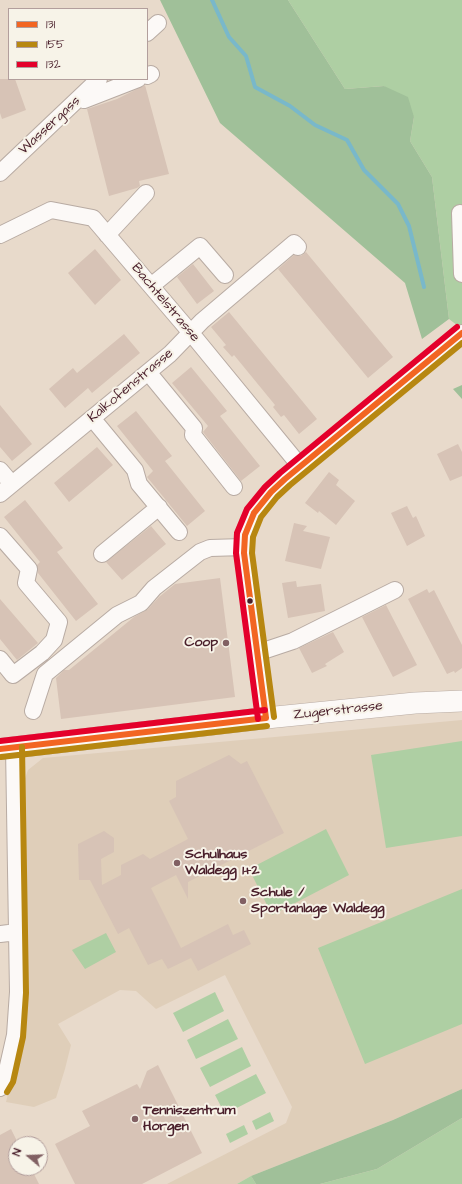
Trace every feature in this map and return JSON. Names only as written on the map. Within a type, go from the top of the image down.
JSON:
[{"type":"main road","name":"Zugerstrasse","points":[[7,748],[266,718],[415,703],[462,701]]},
{"type":"street","name":"Wassergass","points":[[0,173],[98,80]]},
{"type":"street","points":[[80,98],[84,100],[136,80]]},
{"type":"street","points":[[107,235],[146,193]]},
{"type":"street","name":"Bachtelstrasse","points":[[0,235],[51,210],[93,218],[191,333],[300,466]]},
{"type":"street","points":[[460,213],[462,274]]},
{"type":"street","name":"Kalkofenstrasse","points":[[6,489],[148,372],[191,333],[296,245]]},
{"type":"street","points":[[151,286],[200,246],[225,274]]},
{"type":"street","points":[[266,718],[249,601],[244,547],[245,534],[254,512],[271,492],[300,466],[462,333]]},
{"type":"street","points":[[148,372],[194,428],[193,435],[234,487]]},
{"type":"street","points":[[92,418],[135,470],[139,484],[179,532]]},
{"type":"street","points":[[0,470],[6,489]]},
{"type":"street","points":[[102,554],[159,507]]},
{"type":"street","points":[[0,536],[29,569],[26,583],[59,622],[54,640],[42,653],[13,675],[0,659]]},
{"type":"street","points":[[32,711],[45,674],[117,615],[141,604],[154,588],[200,552],[210,548],[244,547]]},
{"type":"street","points":[[257,653],[293,641],[394,590]]},
{"type":"street","points":[[0,1088],[5,1079],[15,1035],[18,992],[17,932],[7,748]]},
{"type":"street","points":[[0,934],[17,932]]},
{"type":"shaded area","name":"Schule / Sportanlage Waldegg","points":[[462,720],[462,1089],[393,1120],[251,1176],[237,1184],[167,1184],[286,1123],[292,1107],[225,975],[156,1009],[136,991],[120,990],[58,1024],[71,1045],[56,1098],[34,1107],[6,1102],[13,1074],[23,1015],[23,784],[28,770],[43,758]]},
{"type":"green space","points":[[160,0],[288,0],[345,89],[384,86],[408,97],[414,117],[410,141],[432,177],[449,319],[422,339],[405,283],[220,123]]},
{"type":"green space","points":[[288,0],[462,0],[462,329],[449,319],[432,177],[410,141],[414,117],[384,86],[345,89]]},
{"type":"green space","points":[[462,385],[462,399],[453,389]]},
{"type":"green space","points":[[462,741],[462,836],[386,848],[371,755]]},
{"type":"green space","points":[[326,829],[349,875],[272,915],[249,869]]},
{"type":"green space","points":[[462,889],[462,1024],[365,1064],[318,948]]},
{"type":"green space","points":[[106,933],[116,952],[85,969],[72,950]]},
{"type":"green space","points":[[215,992],[224,1011],[183,1032],[173,1013]]},
{"type":"green space","points":[[228,1019],[238,1039],[196,1059],[187,1040]]},
{"type":"green space","points":[[242,1047],[251,1066],[210,1087],[200,1068]]},
{"type":"green space","points":[[256,1074],[266,1093],[225,1114],[215,1095]]},
{"type":"green space","points":[[462,1089],[462,1118],[377,1169],[320,1184],[256,1184],[251,1176],[393,1120]]},
{"type":"green space","points":[[270,1112],[274,1121],[256,1130],[252,1121]]},
{"type":"green space","points":[[462,1118],[462,1184],[320,1184],[377,1169]]},
{"type":"green space","points":[[244,1125],[248,1134],[230,1143],[226,1134]]},
{"type":"green space","points":[[251,1176],[256,1184],[237,1184]]},
{"type":"building","points":[[0,79],[15,80],[26,110],[2,119],[0,113]]},
{"type":"building","points":[[145,85],[169,174],[139,181],[140,186],[137,188],[109,196],[87,109],[117,99]]},
{"type":"building","points":[[95,249],[121,280],[95,305],[68,273]]},
{"type":"building","points":[[306,252],[393,357],[368,378],[278,269],[294,255],[301,256]]},
{"type":"building","points":[[193,264],[214,291],[197,304],[177,277]]},
{"type":"building","points":[[229,312],[317,419],[299,434],[284,415],[281,417],[273,407],[275,405],[234,355],[232,357],[223,347],[226,345],[211,327]]},
{"type":"building","points":[[124,334],[140,353],[92,393],[88,388],[65,408],[49,389],[73,368],[77,373]]},
{"type":"building","points":[[191,367],[227,411],[220,416],[260,466],[241,481],[203,432],[208,426],[172,383]]},
{"type":"building","points":[[0,405],[32,444],[12,461],[0,447]]},
{"type":"building","points":[[136,411],[172,456],[165,461],[205,511],[187,526],[147,477],[153,471],[117,426]]},
{"type":"building","points":[[458,444],[462,452],[462,476],[450,481],[437,454]]},
{"type":"building","points":[[97,447],[113,465],[69,502],[54,483]]},
{"type":"building","points":[[329,472],[339,480],[336,485],[355,501],[336,525],[319,511],[318,513],[305,503]]},
{"type":"building","points":[[25,500],[63,548],[57,552],[98,604],[76,621],[38,573],[37,565],[40,562],[4,517]]},
{"type":"building","points":[[407,506],[413,518],[416,516],[425,536],[407,546],[391,513]]},
{"type":"building","points":[[294,523],[307,526],[303,531],[330,537],[321,569],[285,561]]},
{"type":"building","points":[[151,526],[166,544],[122,580],[106,562]]},
{"type":"building","points":[[220,578],[235,697],[61,719],[56,678],[64,670],[69,670],[134,617],[148,609],[159,597],[175,584]]},
{"type":"building","points":[[296,581],[297,587],[321,584],[325,611],[288,618],[282,583]]},
{"type":"building","points":[[427,589],[429,593],[434,590],[462,645],[462,668],[455,673],[454,671],[447,674],[408,599]]},
{"type":"building","points":[[0,599],[38,643],[17,660],[0,639]]},
{"type":"building","points":[[386,605],[417,665],[393,677],[362,617]]},
{"type":"building","points":[[333,632],[344,652],[325,664],[327,666],[312,673],[299,648]]},
{"type":"building","name":"Schulhaus Waldegg 1+2","points":[[229,755],[241,764],[247,761],[284,833],[188,882],[188,899],[176,875],[151,888],[181,948],[228,924],[233,935],[244,930],[251,944],[198,971],[191,958],[168,969],[162,959],[148,965],[129,928],[118,934],[90,880],[79,880],[78,844],[104,831],[114,838],[114,852],[101,859],[102,885],[121,875],[121,865],[143,854],[150,859],[188,839],[169,801],[176,797],[176,781]]},
{"type":"building","name":"Tenniszentrum Horgen","points":[[158,1065],[202,1153],[142,1184],[75,1184],[55,1144],[90,1126],[82,1111],[137,1084],[140,1089],[147,1071]]},
{"type":"building","points":[[11,1129],[14,1136],[8,1136],[8,1176],[35,1176],[39,1184],[0,1184],[0,1135]]},
{"type":"waterway","points":[[212,0],[229,37],[246,56],[255,87],[290,106],[315,125],[347,140],[364,170],[398,204],[409,226],[424,287]]},
{"type":"transit line","name":"132","points":[[258,719],[236,553],[237,533],[247,509],[265,487],[280,473],[457,327]]},
{"type":"transit line","name":"131","points":[[266,718],[244,553],[245,535],[254,513],[271,492],[285,479],[462,333]]},
{"type":"transit line","name":"155","points":[[274,717],[252,553],[253,537],[261,517],[277,497],[290,485],[462,343]]},
{"type":"transit line","name":"132","points":[[0,741],[265,710]]},
{"type":"transit line","name":"131","points":[[0,749],[266,718]]},
{"type":"transit line","name":"155","points":[[1,757],[267,726]]},
{"type":"transit line","name":"155","points":[[7,1092],[13,1082],[23,1037],[26,993],[22,747]]},
{"type":"place","name":"Coop","points":[[226,643]]},
{"type":"place","name":"Schulhaus Waldegg 1+2","points":[[177,863]]},
{"type":"place","name":"Schule / Sportanlage Waldegg","points":[[243,901]]},
{"type":"place","name":"Tenniszentrum Horgen","points":[[135,1119]]}]
